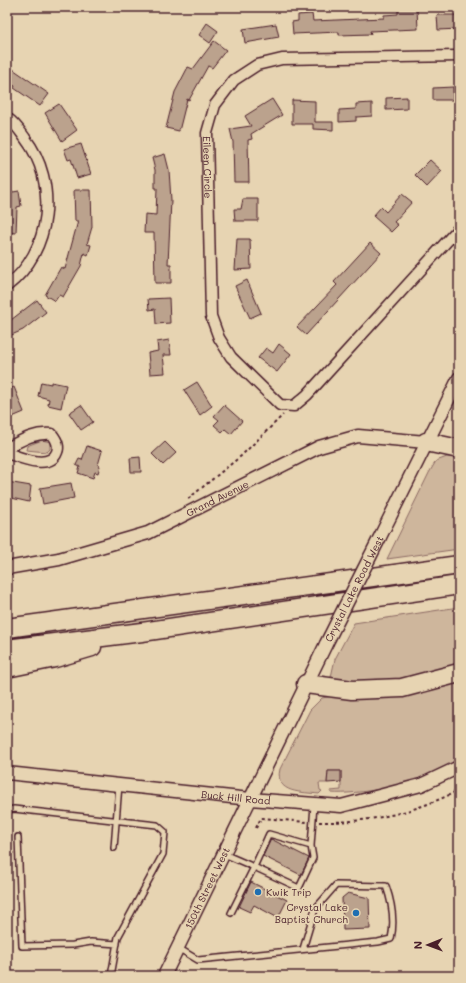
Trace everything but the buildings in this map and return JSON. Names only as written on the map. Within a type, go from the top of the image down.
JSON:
[{"type":"highway","points":[[426,442],[459,448]]},
{"type":"highway","points":[[7,628],[459,565]]},
{"type":"highway","points":[[7,650],[459,586]]},
{"type":"highway","points":[[7,668],[55,658],[142,632]]},
{"type":"highway","points":[[306,684],[352,690],[402,688],[459,672]]},
{"type":"street","name":"Eileen Circle","points":[[291,406],[280,405],[231,357],[219,338],[211,316],[207,134],[215,105],[234,80],[257,65],[282,59],[459,56]]},
{"type":"street","points":[[7,118],[13,122],[34,150],[46,184],[46,220],[36,252],[15,279],[7,286]]},
{"type":"street","points":[[291,406],[307,395],[459,228]]},
{"type":"street","name":"Crystal Lake Road West","points":[[250,799],[459,378]]},
{"type":"street","points":[[7,448],[30,436],[43,433],[52,434],[57,441],[57,451],[53,457],[44,461],[30,460],[7,452]]},
{"type":"street","name":"Grand Avenue","points":[[7,568],[59,558],[148,533],[319,447],[358,436],[426,442]]},
{"type":"street","name":"Buck Hill Road","points":[[7,773],[250,799],[341,806],[421,785],[459,767]]},
{"type":"street","name":"150th Street West","points":[[164,976],[250,799]]},
{"type":"lane","points":[[114,848],[115,820],[119,785]]},
{"type":"lane","points":[[223,853],[299,888],[313,858],[311,846],[314,804]]},
{"type":"lane","points":[[7,810],[14,809],[157,825],[165,832],[163,854],[118,937],[111,976]]},
{"type":"lane","points":[[231,913],[269,834],[311,846]]},
{"type":"lane","points":[[18,837],[22,946],[73,945],[91,942],[117,944]]},
{"type":"lane","points":[[177,948],[198,960],[378,942],[392,939],[394,927],[391,899],[386,886],[336,885],[315,909],[303,949]]},
{"type":"path","points":[[188,499],[241,456],[291,406]]},
{"type":"path","points":[[256,828],[261,818],[348,823],[388,816],[435,803],[459,790]]},
{"type":"shaded area","points":[[42,440],[50,442],[50,449],[47,452],[26,450],[27,446]]},
{"type":"shaded area","points":[[447,457],[459,458],[459,549],[387,559],[436,461]]},
{"type":"shaded area","points":[[459,607],[459,663],[412,677],[379,682],[347,681],[331,677],[335,659],[354,623]]},
{"type":"shaded area","points":[[459,681],[459,758],[438,771],[413,781],[370,791],[331,793],[330,791],[341,790],[341,771],[328,771],[327,783],[319,783],[320,790],[322,791],[319,794],[291,790],[281,783],[279,777],[280,769],[310,710],[322,698],[338,695],[421,692]]},
{"type":"place","name":"Kwik Trip","points":[[258,892]]},
{"type":"place","name":"Crystal Lake Baptist Church","points":[[356,913]]}]
